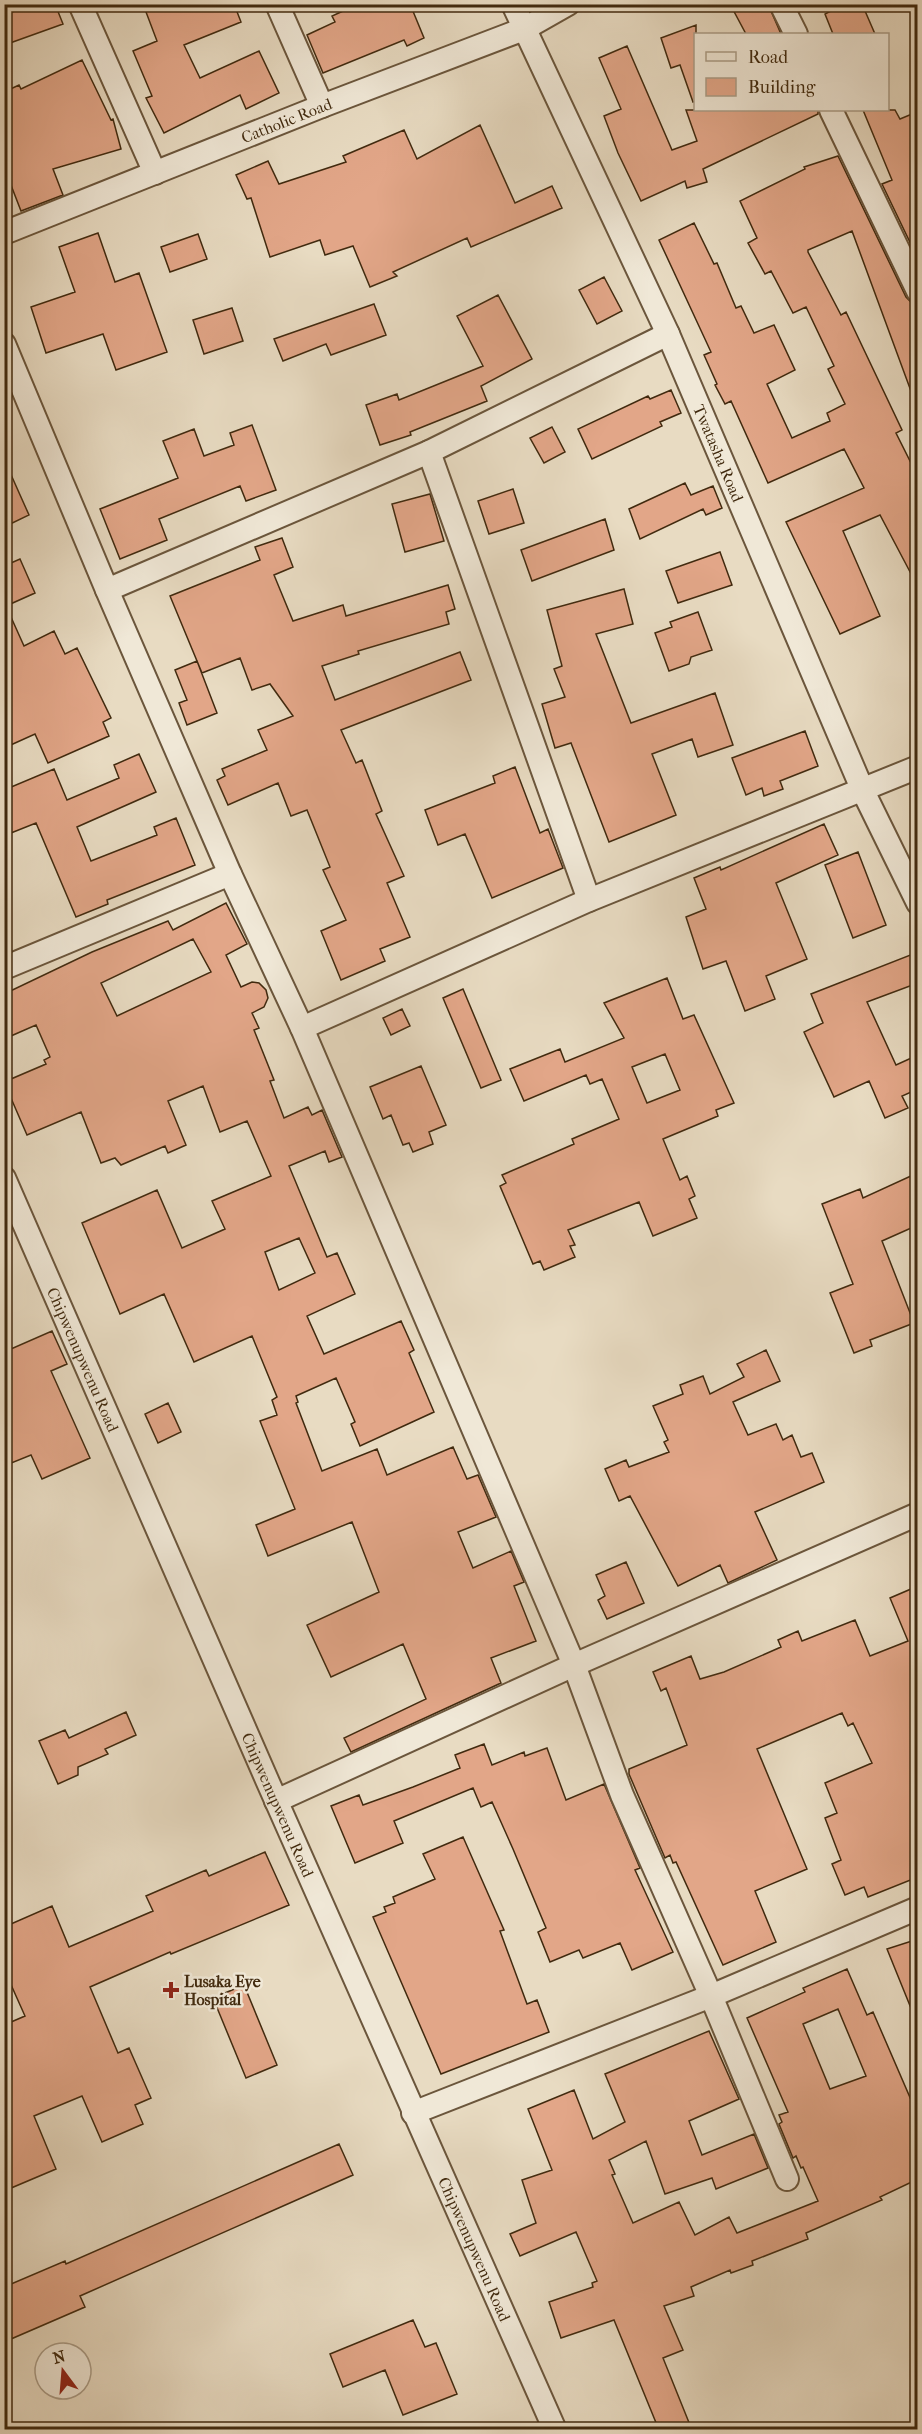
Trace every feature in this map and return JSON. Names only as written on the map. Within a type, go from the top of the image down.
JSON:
[{"type":"street","points":[[80,4],[154,173]]},
{"type":"street","points":[[277,4],[322,106]]},
{"type":"street","name":"Twatasha Road","points":[[513,4],[668,334],[863,791],[918,903]]},
{"type":"street","name":"Catholic Road","points":[[4,233],[322,106],[524,29],[568,4]]},
{"type":"street","points":[[781,4],[796,33]]},
{"type":"street","points":[[831,111],[918,291]]},
{"type":"street","points":[[107,590],[429,452],[668,334]]},
{"type":"street","points":[[4,344],[107,590],[230,874],[302,1028],[574,1665],[622,1795],[711,1996],[787,2179]]},
{"type":"street","points":[[429,452],[589,900]]},
{"type":"street","points":[[302,1028],[589,900],[918,767]]},
{"type":"street","points":[[4,968],[230,874]]},
{"type":"street","name":"Chipwenupwenu Road","points":[[4,1178],[413,2113],[555,2430]]},
{"type":"street","points":[[276,1801],[574,1665],[918,1514]]},
{"type":"street","points":[[413,2113],[711,1996],[918,1908]]},
{"type":"building","points":[[33,4],[55,4],[63,24],[10,43],[4,29],[4,15]]},
{"type":"building","points":[[143,4],[234,4],[241,22],[184,45],[200,78],[259,51],[279,93],[246,109],[240,95],[164,133],[146,98],[152,96],[133,51],[157,41]]},
{"type":"building","points":[[340,4],[410,4],[424,38],[407,46],[404,40],[323,73],[307,35],[335,22],[332,16],[343,11]]},
{"type":"building","points":[[730,4],[768,4],[781,33],[745,33]]},
{"type":"building","points":[[844,4],[862,4],[875,33],[833,33],[825,14]]},
{"type":"building","points":[[696,25],[694,102],[680,65],[671,68],[661,38]]},
{"type":"building","points":[[627,46],[672,150],[697,141],[686,110],[818,111],[818,114],[703,169],[707,182],[687,188],[685,181],[641,201],[618,153],[604,116],[621,109],[599,58]]},
{"type":"building","points":[[82,60],[111,120],[113,119],[121,149],[53,169],[63,195],[21,211],[4,167],[4,92],[19,85],[21,89]]},
{"type":"building","points":[[895,110],[900,119],[912,114],[918,129],[918,259],[882,184],[892,180],[863,111]]},
{"type":"building","points":[[480,125],[515,203],[552,186],[562,208],[471,247],[467,238],[393,272],[397,276],[370,287],[353,246],[325,255],[320,240],[270,257],[251,198],[247,199],[236,175],[268,161],[279,184],[346,162],[343,156],[404,130],[417,159]]},
{"type":"building","points":[[838,156],[906,297],[918,304],[918,402],[915,402],[852,231],[808,250],[841,315],[846,312],[902,430],[896,433],[918,477],[918,587],[880,515],[843,531],[880,616],[840,634],[786,522],[864,488],[844,449],[768,483],[731,401],[725,404],[715,385],[717,384],[704,355],[711,352],[659,240],[694,223],[714,264],[717,263],[736,308],[741,306],[754,333],[774,325],[795,370],[767,384],[792,438],[830,421],[827,413],[845,404],[828,369],[834,366],[806,307],[793,313],[771,271],[765,274],[748,243],[757,238],[740,201],[805,169],[804,167]]},
{"type":"building","points":[[98,233],[115,282],[139,273],[167,352],[116,370],[103,334],[46,353],[31,307],[75,292],[59,247]]},
{"type":"building","points":[[198,234],[207,259],[170,272],[161,247]]},
{"type":"building","points":[[604,277],[622,311],[597,324],[579,290]]},
{"type":"building","points":[[498,295],[532,359],[481,386],[487,401],[410,432],[411,435],[380,445],[366,405],[397,394],[399,400],[483,366],[457,316]]},
{"type":"building","points":[[374,304],[386,335],[331,355],[326,344],[283,361],[274,339]]},
{"type":"building","points":[[232,308],[243,341],[204,354],[193,320]]},
{"type":"building","points":[[671,390],[681,413],[660,422],[662,426],[592,459],[578,429],[648,396],[650,399]]},
{"type":"building","points":[[252,425],[276,490],[246,501],[240,486],[159,519],[167,540],[120,559],[100,509],[178,478],[163,441],[194,429],[204,456],[234,445],[230,433]]},
{"type":"building","points":[[552,427],[565,452],[544,463],[530,438]]},
{"type":"building","points":[[4,459],[29,515],[4,527]]},
{"type":"building","points":[[685,483],[691,495],[713,486],[722,508],[706,515],[703,509],[640,539],[629,509]]},
{"type":"building","points":[[513,489],[524,523],[489,534],[478,501]]},
{"type":"building","points":[[430,494],[444,541],[405,552],[392,504]]},
{"type":"building","points":[[605,519],[614,550],[532,581],[521,550]]},
{"type":"building","points":[[282,538],[293,567],[274,575],[293,621],[343,605],[346,616],[448,585],[455,609],[446,612],[449,624],[358,651],[359,654],[322,666],[335,700],[460,652],[471,680],[341,730],[356,763],[362,760],[382,811],[376,814],[404,876],[387,883],[410,937],[380,949],[385,961],[341,980],[321,931],[346,920],[323,870],[330,867],[307,810],[291,816],[278,783],[228,805],[217,780],[225,776],[222,769],[267,750],[258,730],[293,716],[270,684],[252,690],[240,658],[202,673],[170,596],[260,560],[255,547]]},
{"type":"building","points":[[720,552],[732,585],[678,603],[666,571]]},
{"type":"building","points":[[20,559],[35,593],[6,606],[24,646],[54,631],[65,654],[77,648],[111,718],[103,722],[109,736],[48,763],[35,734],[4,748],[4,566]]},
{"type":"building","points":[[624,589],[633,624],[596,634],[631,723],[715,693],[733,745],[698,757],[692,739],[652,754],[676,815],[609,842],[571,743],[555,748],[542,704],[565,697],[554,669],[562,666],[547,610]]},
{"type":"building","points":[[698,612],[712,650],[691,657],[689,664],[669,671],[655,633],[672,627],[670,622]]},
{"type":"building","points":[[197,661],[217,713],[187,725],[179,703],[187,700],[175,670]]},
{"type":"building","points":[[805,731],[818,766],[780,781],[783,789],[764,796],[762,788],[746,795],[732,758]]},
{"type":"building","points":[[139,754],[156,792],[77,827],[91,861],[157,835],[154,827],[176,818],[195,865],[107,900],[108,904],[76,917],[36,823],[11,833],[4,816],[4,790],[54,769],[67,800],[119,778],[114,765]]},
{"type":"building","points":[[515,767],[540,833],[548,829],[563,868],[492,898],[465,834],[438,845],[425,810],[495,783],[493,776]]},
{"type":"building","points":[[824,824],[838,855],[776,883],[807,959],[766,976],[775,999],[745,1011],[726,961],[703,969],[686,917],[706,909],[694,878],[720,867],[721,870]]},
{"type":"building","points":[[858,852],[886,925],[853,938],[825,865]]},
{"type":"building","points":[[226,903],[247,944],[226,955],[241,987],[252,982],[259,983],[266,990],[268,998],[264,1007],[252,1013],[259,1028],[254,1030],[274,1080],[270,1081],[284,1118],[308,1107],[312,1115],[322,1110],[342,1157],[329,1162],[325,1151],[289,1166],[327,1257],[337,1253],[355,1294],[307,1316],[324,1354],[401,1321],[414,1350],[409,1353],[434,1412],[360,1446],[351,1424],[355,1422],[336,1378],[296,1396],[298,1402],[296,1403],[322,1471],[377,1449],[387,1475],[453,1447],[467,1479],[478,1475],[496,1517],[458,1532],[473,1568],[511,1551],[524,1582],[514,1586],[536,1641],[491,1658],[501,1683],[351,1752],[344,1738],[426,1699],[403,1644],[331,1677],[307,1625],[379,1592],[352,1522],[268,1556],[256,1525],[295,1509],[260,1421],[277,1415],[272,1400],[277,1397],[252,1336],[194,1362],[164,1294],[120,1314],[82,1223],[157,1190],[182,1248],[225,1229],[212,1201],[271,1176],[247,1121],[220,1132],[203,1086],[168,1101],[186,1145],[168,1153],[165,1146],[121,1165],[115,1158],[101,1163],[81,1112],[27,1135],[4,1082],[46,1064],[44,1060],[50,1057],[36,1025],[4,1039],[4,994],[92,952],[168,921],[173,930]],"holes":[[[193,939],[211,972],[117,1016],[101,983]],[[299,1238],[315,1273],[279,1290],[265,1252]]]},
{"type":"building","points":[[918,952],[918,983],[867,1002],[896,1065],[918,1055],[918,1089],[902,1096],[908,1108],[885,1118],[869,1081],[834,1097],[804,1032],[823,1023],[811,994]]},
{"type":"building","points":[[667,978],[683,1019],[694,1015],[734,1103],[716,1110],[718,1116],[663,1139],[680,1180],[687,1176],[695,1196],[689,1199],[697,1218],[653,1236],[639,1202],[568,1230],[575,1245],[570,1246],[575,1257],[544,1270],[540,1261],[533,1264],[500,1186],[506,1183],[502,1175],[574,1144],[572,1139],[619,1119],[602,1079],[590,1084],[586,1075],[524,1101],[510,1069],[560,1049],[565,1062],[624,1038],[604,1003]],"holes":[[[665,1054],[680,1090],[647,1103],[632,1067]]]},
{"type":"building","points":[[463,989],[501,1080],[481,1088],[443,998]]},
{"type":"building","points":[[402,1009],[410,1026],[391,1035],[383,1018]]},
{"type":"building","points":[[421,1066],[446,1125],[429,1132],[433,1144],[413,1152],[409,1143],[403,1145],[391,1115],[383,1119],[370,1087]]},
{"type":"building","points":[[913,1175],[918,1185],[918,1225],[882,1241],[914,1323],[870,1340],[872,1346],[854,1353],[830,1293],[853,1284],[822,1204],[860,1189],[863,1198]]},
{"type":"building","points":[[52,1331],[67,1364],[51,1371],[90,1458],[42,1479],[31,1455],[4,1466],[4,1352]]},
{"type":"building","points":[[766,1350],[780,1381],[733,1402],[748,1435],[776,1424],[783,1440],[792,1435],[801,1457],[812,1453],[824,1482],[755,1512],[777,1560],[728,1583],[720,1565],[678,1586],[630,1496],[619,1501],[605,1469],[626,1460],[629,1467],[669,1452],[664,1442],[668,1440],[653,1406],[683,1394],[680,1385],[703,1376],[710,1394],[744,1377],[737,1364]]},
{"type":"building","points":[[168,1403],[181,1432],[158,1443],[145,1414]]},
{"type":"building","points":[[626,1562],[644,1603],[607,1619],[598,1600],[605,1596],[596,1575]]},
{"type":"building","points":[[918,1586],[918,1877],[868,1897],[864,1887],[845,1895],[832,1864],[841,1860],[825,1818],[837,1813],[825,1783],[872,1763],[853,1723],[848,1726],[842,1713],[757,1749],[807,1869],[755,1891],[776,1942],[723,1965],[676,1862],[673,1863],[670,1855],[665,1858],[629,1774],[629,1769],[687,1745],[666,1688],[661,1691],[653,1672],[691,1656],[700,1679],[724,1672],[781,1647],[778,1640],[798,1631],[802,1641],[855,1620],[870,1656],[908,1641],[890,1598]]},
{"type":"building","points":[[126,1712],[136,1735],[105,1749],[108,1754],[78,1767],[78,1775],[58,1784],[39,1741],[65,1730],[69,1738]]},
{"type":"building","points":[[484,1744],[492,1765],[524,1752],[525,1756],[547,1748],[566,1800],[604,1784],[640,1868],[635,1870],[673,1952],[632,1970],[620,1943],[583,1958],[579,1950],[550,1962],[538,1932],[546,1928],[513,1849],[492,1802],[481,1807],[473,1788],[394,1821],[403,1843],[355,1863],[331,1806],[359,1795],[363,1805],[460,1768],[455,1755]]},
{"type":"building","points":[[463,1837],[504,1930],[500,1931],[527,2004],[537,2000],[549,2032],[441,2074],[373,1917],[386,1912],[384,1907],[395,1903],[393,1897],[435,1879],[423,1854]]},
{"type":"building","points":[[265,1852],[289,1905],[171,1954],[170,1952],[90,1987],[118,2053],[129,2048],[151,2098],[135,2105],[143,2124],[102,2142],[82,2096],[34,2116],[56,2169],[4,2191],[4,2025],[25,2016],[4,1969],[4,1927],[52,1906],[69,1947],[153,1911],[146,1896],[206,1870],[209,1876]]},
{"type":"building","points":[[918,1939],[918,2023],[917,2023],[887,1949]]},
{"type":"building","points":[[847,1969],[867,2015],[873,2012],[918,2116],[918,2179],[880,2197],[882,2200],[806,2233],[808,2239],[752,2261],[753,2265],[731,2273],[730,2270],[691,2287],[694,2296],[664,2306],[683,2350],[663,2358],[692,2430],[659,2430],[614,2320],[561,2338],[549,2302],[593,2287],[592,2283],[597,2281],[576,2232],[520,2256],[510,2234],[536,2223],[522,2180],[552,2170],[528,2109],[574,2090],[593,2139],[625,2122],[605,2074],[709,2031],[739,2099],[689,2121],[702,2155],[754,2134],[768,2168],[716,2189],[712,2178],[665,2194],[646,2141],[609,2160],[615,2174],[612,2175],[633,2223],[679,2202],[695,2235],[729,2217],[737,2233],[818,2201],[803,2167],[801,2168],[796,2156],[793,2158],[779,2124],[782,2122],[779,2115],[788,2112],[747,2018],[805,1992],[803,1988]],"holes":[[[838,2009],[866,2076],[830,2089],[803,2024]]]},
{"type":"building","points":[[244,1985],[277,2065],[246,2078],[213,1998]]},
{"type":"building","points":[[339,2144],[353,2175],[80,2296],[85,2307],[4,2342],[4,2287],[65,2261],[66,2264]]},
{"type":"building","points":[[413,2320],[425,2347],[436,2343],[457,2394],[403,2415],[385,2370],[343,2387],[330,2354]]},
{"type":"place","name":"Lusaka Eye Hospital","points":[[171,1990]]}]
